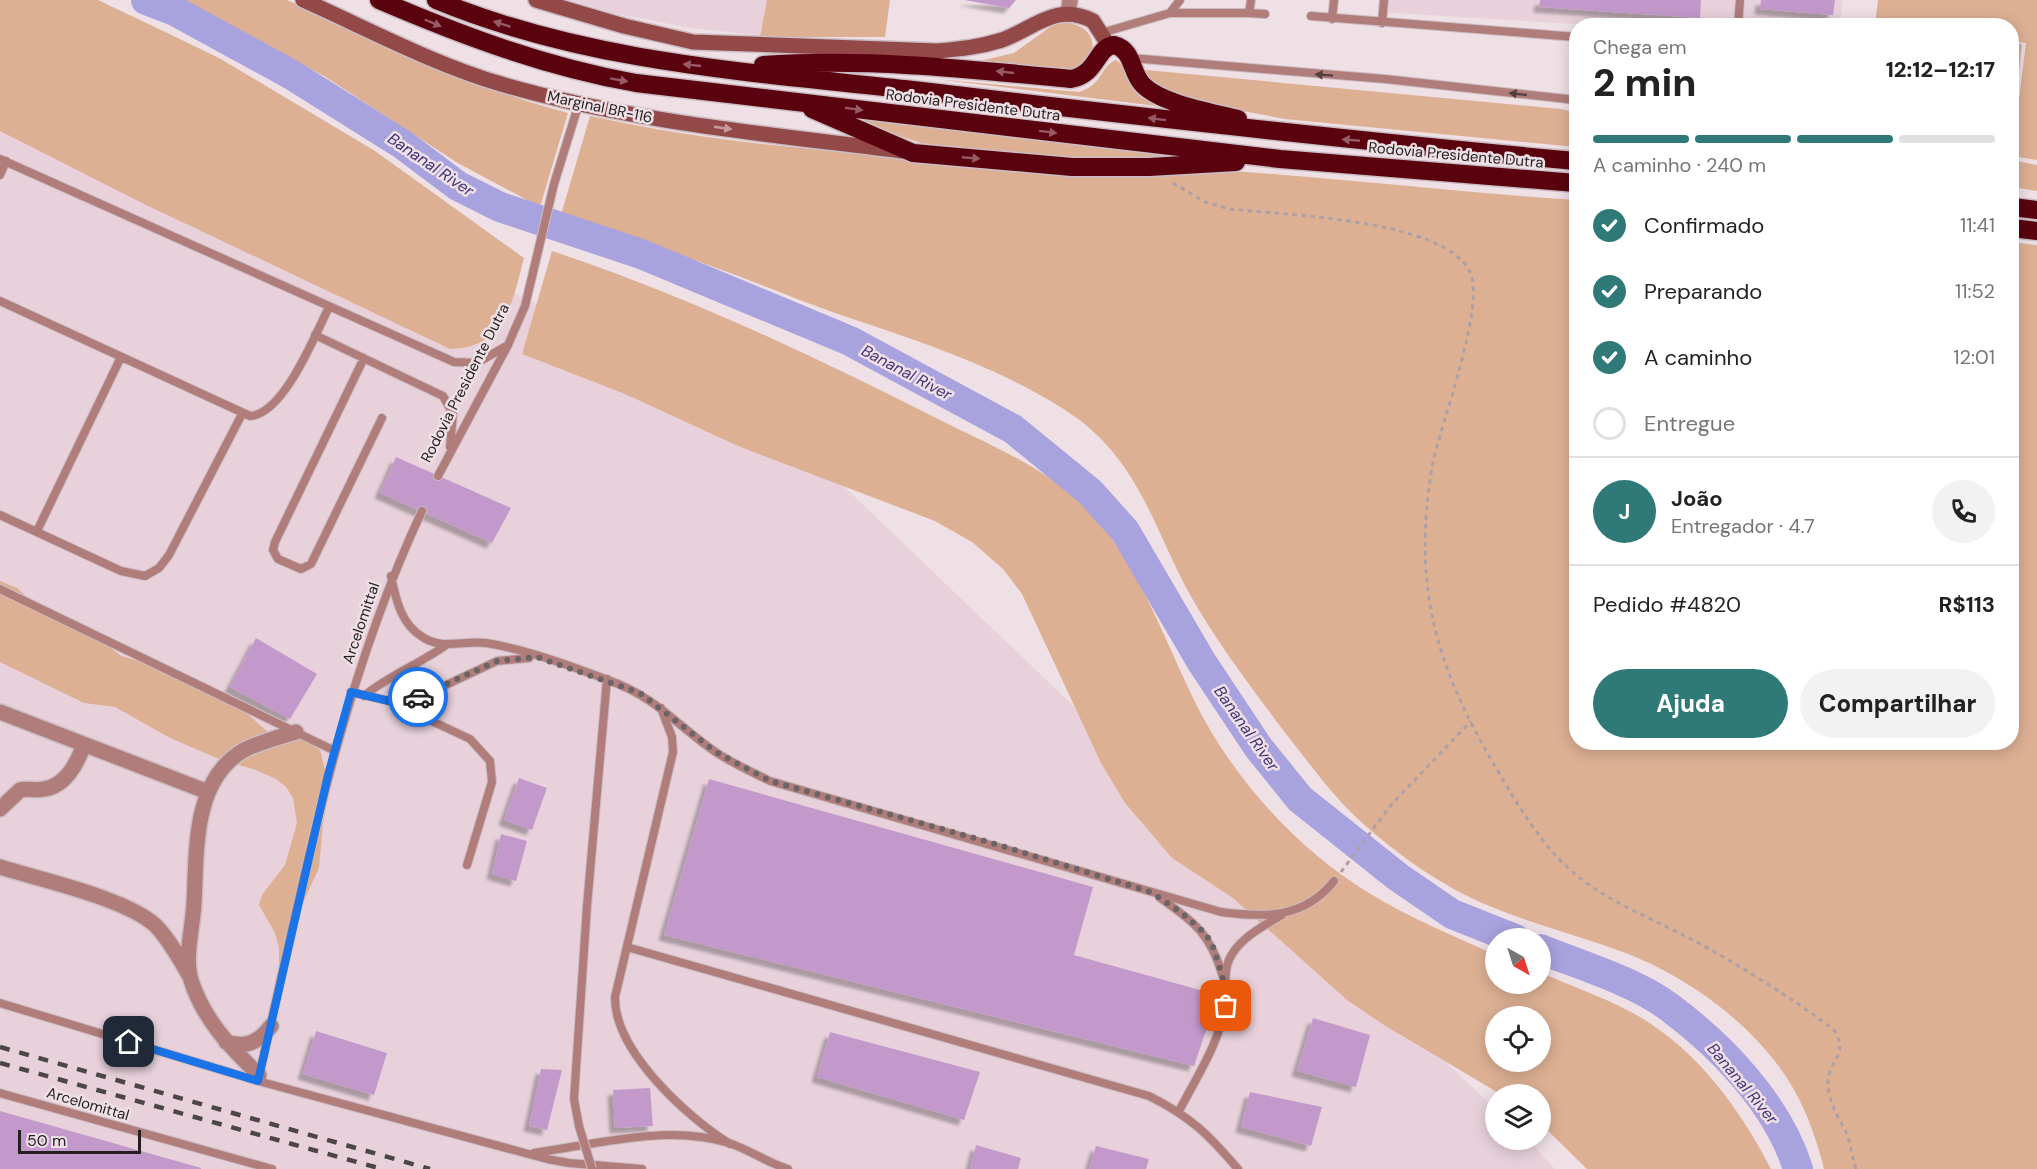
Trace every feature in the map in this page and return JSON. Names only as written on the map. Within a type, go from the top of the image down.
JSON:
[{"type":"highway","name":"Rodovia Presidente Dutra","points":[[379,0],[509,51],[582,74],[636,83],[1280,159],[1569,182]]},
{"type":"highway","name":"Rodovia Presidente Dutra","points":[[436,0],[500,23],[588,49],[646,60],[1301,136],[1569,160]]},
{"type":"highway","points":[[718,68],[838,62],[953,67],[1071,79],[1092,69],[1105,39],[1120,47],[1131,58],[1132,69],[1140,82],[1160,97],[1301,136]]},
{"type":"highway","points":[[794,102],[913,153],[1071,167],[1149,167],[1280,159]]},
{"type":"highway","points":[[2019,208],[2037,210]]},
{"type":"highway","points":[[2019,229],[2037,231]]},
{"type":"main road","name":"Marginal BR-116","points":[[303,0],[437,60],[500,83],[581,104],[650,118],[913,153]]},
{"type":"main road","points":[[536,0],[624,26],[693,42],[914,51],[977,47],[1003,39],[1069,7],[1093,21],[1105,39]]},
{"type":"street","points":[[0,712],[208,792]]},
{"type":"street","points":[[190,977],[199,830],[208,792],[224,766],[233,758],[245,750],[296,732]]},
{"type":"street","points":[[0,809],[20,790],[42,790],[60,781],[71,771],[84,745]]},
{"type":"street","points":[[0,867],[98,898],[143,917],[164,936],[190,977],[204,1009],[226,1042],[259,1078]]},
{"type":"street","points":[[226,1042],[250,1044],[259,1040],[270,1026]]},
{"type":"lane","points":[[1170,14],[1180,0]]},
{"type":"lane","points":[[1249,13],[1251,0]]},
{"type":"lane","points":[[1332,19],[1334,0]]},
{"type":"lane","points":[[1382,23],[1384,0]]},
{"type":"lane","points":[[1739,18],[1740,0]]},
{"type":"lane","points":[[1105,39],[1170,14],[1265,14]]},
{"type":"lane","points":[[1311,16],[1569,36]]},
{"type":"lane","points":[[1131,58],[1385,79],[1569,99]]},
{"type":"lane","name":"Rodovia Presidente Dutra","points":[[438,476],[508,345],[525,306],[554,184],[581,104]]},
{"type":"lane","points":[[0,175],[3,160],[462,365],[486,360],[508,345]]},
{"type":"lane","points":[[0,301],[242,414],[259,414],[275,403],[329,307]]},
{"type":"lane","points":[[315,334],[447,400],[453,414],[450,451]]},
{"type":"lane","points":[[37,531],[121,357]]},
{"type":"lane","points":[[364,358],[275,542],[274,554],[278,559],[301,569],[311,564],[382,418]]},
{"type":"lane","points":[[0,515],[129,574],[137,576],[152,573],[169,555],[242,414]]},
{"type":"lane","name":"Arcelomittal","points":[[259,1078],[335,751],[351,692],[391,576],[422,511]]},
{"type":"lane","points":[[391,576],[396,602],[411,627],[427,640],[446,645],[485,643],[607,679],[640,693],[659,705],[716,752],[770,781],[992,843],[1221,912],[1260,915],[1286,913]]},
{"type":"lane","points":[[0,590],[335,751]]},
{"type":"lane","points":[[364,696],[385,681],[424,661],[446,645]]},
{"type":"lane","points":[[389,701],[429,693],[497,661],[537,657]]},
{"type":"lane","points":[[592,1169],[579,1126],[574,1099],[587,906],[607,679]]},
{"type":"lane","points":[[351,692],[389,701],[461,734],[478,746],[490,761],[492,782],[467,865]]},
{"type":"lane","points":[[659,705],[668,720],[673,752],[615,997],[615,1010],[621,1027],[654,1077],[683,1108],[730,1144]]},
{"type":"lane","points":[[1179,1111],[1219,1029],[1226,1006],[1226,969],[1243,941],[1286,913],[1313,903],[1334,881]]},
{"type":"lane","points":[[1151,892],[1182,913],[1206,934],[1214,949],[1225,986]]},
{"type":"lane","points":[[627,947],[1149,1096],[1179,1111],[1200,1126],[1238,1169]]},
{"type":"lane","points":[[0,1003],[530,1154],[569,1163],[642,1169]]},
{"type":"lane","name":"Arcelomittal","points":[[0,1093],[272,1169]]},
{"type":"lane","points":[[530,1154],[652,1135],[690,1136],[730,1144],[788,1169]]},
{"type":"path","points":[[1149,167],[1205,202],[1230,209],[1386,227],[1423,237],[1442,245],[1469,269],[1473,281],[1471,311],[1461,362],[1434,454],[1424,535],[1431,620],[1442,659],[1471,721],[1520,808],[1546,844],[1575,874],[1612,898],[1695,941],[1834,1030],[1840,1040],[1841,1053],[1828,1081],[1831,1103],[1846,1134],[1856,1169]]},
{"type":"path","points":[[1334,881],[1391,805],[1471,721]]},
{"type":"shaded area","points":[[0,0],[98,0],[219,58],[375,151],[524,258],[516,290],[504,319],[484,341],[469,347],[450,349],[142,203],[0,131]]},
{"type":"shaded area","points":[[178,0],[287,0],[401,53],[526,101],[568,113],[540,207],[456,162],[324,76]]},
{"type":"shaded area","points":[[572,0],[783,0],[766,36],[691,28],[612,13]]},
{"type":"shaded area","points":[[767,0],[890,0],[885,37],[760,37]]},
{"type":"shaded area","points":[[1379,0],[1843,0],[1840,18],[1569,18],[1569,24],[1378,12]]},
{"type":"shaded area","points":[[1878,0],[2037,0],[2037,160],[2019,157],[2019,100],[2026,43],[2019,42],[2019,18],[1876,18]]},
{"type":"shaded area","points":[[1057,22],[1072,24],[1084,29],[1091,39],[1092,54],[1075,72],[975,62],[1014,53]]},
{"type":"shaded area","points":[[0,31],[787,432],[1485,1099],[1485,1150],[1537,1150],[1555,1169],[0,1169]]},
{"type":"shaded area","points":[[2019,44],[2022,44],[2019,72]]},
{"type":"shaded area","points":[[1116,60],[1173,108],[935,79],[1079,92],[1093,85],[1107,67]]},
{"type":"shaded area","points":[[1146,70],[1561,109],[1569,111],[1569,146],[1285,119],[1227,108],[1172,92],[1159,87],[1147,77]]},
{"type":"shaded area","points":[[590,116],[665,130],[817,149],[893,155],[1246,172],[1569,199],[1569,750],[2019,750],[2019,243],[2037,245],[2037,1169],[1824,1169],[1807,1116],[1785,1075],[1767,1051],[1724,1010],[1700,992],[1649,963],[1606,946],[1517,917],[1465,895],[1401,855],[1348,809],[1283,730],[1222,646],[1189,593],[1140,492],[1126,469],[1089,428],[1038,394],[982,366],[734,274],[560,218]]},
{"type":"shaded area","points":[[850,119],[979,131],[1214,158],[1127,162],[1019,157],[921,143]]},
{"type":"shaded area","points":[[2019,161],[2037,165],[2037,191],[2019,188]]},
{"type":"shaded area","points":[[552,251],[698,306],[793,348],[996,447],[1056,482],[1074,496],[1109,534],[1140,585],[1192,695],[1220,746],[1256,795],[1298,839],[1345,877],[1384,902],[1485,950],[1485,994],[1551,994],[1551,977],[1610,1002],[1656,1027],[1677,1043],[1714,1081],[1745,1123],[1771,1169],[1587,1169],[1551,1134],[1551,1084],[1485,1085],[1384,1025],[1347,1000],[1233,898],[1172,858],[1125,803],[1101,763],[1022,594],[1003,569],[972,542],[935,521],[738,446],[625,394],[522,354]]},
{"type":"shaded area","points":[[0,581],[17,588],[50,617],[106,644],[121,656],[142,662],[243,710],[271,735],[300,737],[320,750],[330,789],[323,823],[319,868],[301,907],[294,939],[279,964],[279,948],[275,933],[259,905],[262,895],[285,865],[297,823],[293,798],[286,787],[276,779],[256,770],[219,759],[170,738],[115,707],[84,703],[0,662]]},
{"type":"building","points":[[964,0],[1016,0],[1009,8]]},
{"type":"building","points":[[1540,0],[1701,0],[1700,18],[1539,7]]},
{"type":"building","points":[[1761,0],[1835,0],[1833,15],[1760,9]]},
{"type":"building","points":[[396,457],[511,508],[492,543],[380,493]]},
{"type":"building","points":[[256,638],[317,674],[290,719],[230,687]]},
{"type":"building","points":[[519,778],[547,788],[532,830],[504,820]]},
{"type":"building","points":[[709,779],[1093,887],[1074,955],[1218,995],[1194,1066],[664,935]]},
{"type":"building","points":[[501,834],[527,841],[516,881],[492,874]]},
{"type":"building","points":[[1313,1018],[1370,1035],[1356,1087],[1297,1071]]},
{"type":"building","points":[[316,1031],[387,1053],[374,1095],[303,1074]]},
{"type":"building","points":[[830,1032],[980,1072],[964,1120],[817,1077]]},
{"type":"building","points":[[541,1069],[562,1070],[547,1130],[529,1126]]},
{"type":"building","points":[[650,1088],[653,1126],[615,1128],[613,1090]]},
{"type":"building","points":[[1250,1092],[1322,1107],[1311,1146],[1241,1127]]},
{"type":"building","points":[[0,1111],[201,1168],[201,1169],[0,1169]]},
{"type":"building","points":[[976,1145],[1021,1158],[1018,1169],[970,1169]]},
{"type":"building","points":[[1096,1146],[1149,1159],[1146,1169],[1089,1169]]},
{"type":"waterway","name":"Bananal River","points":[[146,0],[175,11],[292,75],[402,144],[458,186],[500,207],[641,254],[850,341],[1013,429],[1090,492],[1125,531],[1201,661],[1258,747],[1300,799],[1398,877],[1452,914],[1487,928]]},
{"type":"waterway","name":"Bananal River","points":[[1551,953],[1607,975],[1656,998],[1709,1040],[1763,1100],[1789,1145],[1798,1169]]},
{"type":"railway","points":[[0,1047],[430,1169]]},
{"type":"railway","points":[[0,1063],[382,1169]]},
{"type":"way so far","points":[[418,697],[497,661],[510,658],[537,657],[607,679],[640,693],[659,705],[716,752],[770,781],[992,843],[1151,892],[1182,913],[1206,934],[1221,970],[1226,1006]]},
{"type":"route","points":[[129,1042],[258,1081],[328,775],[351,692],[389,701],[418,697]]}]
